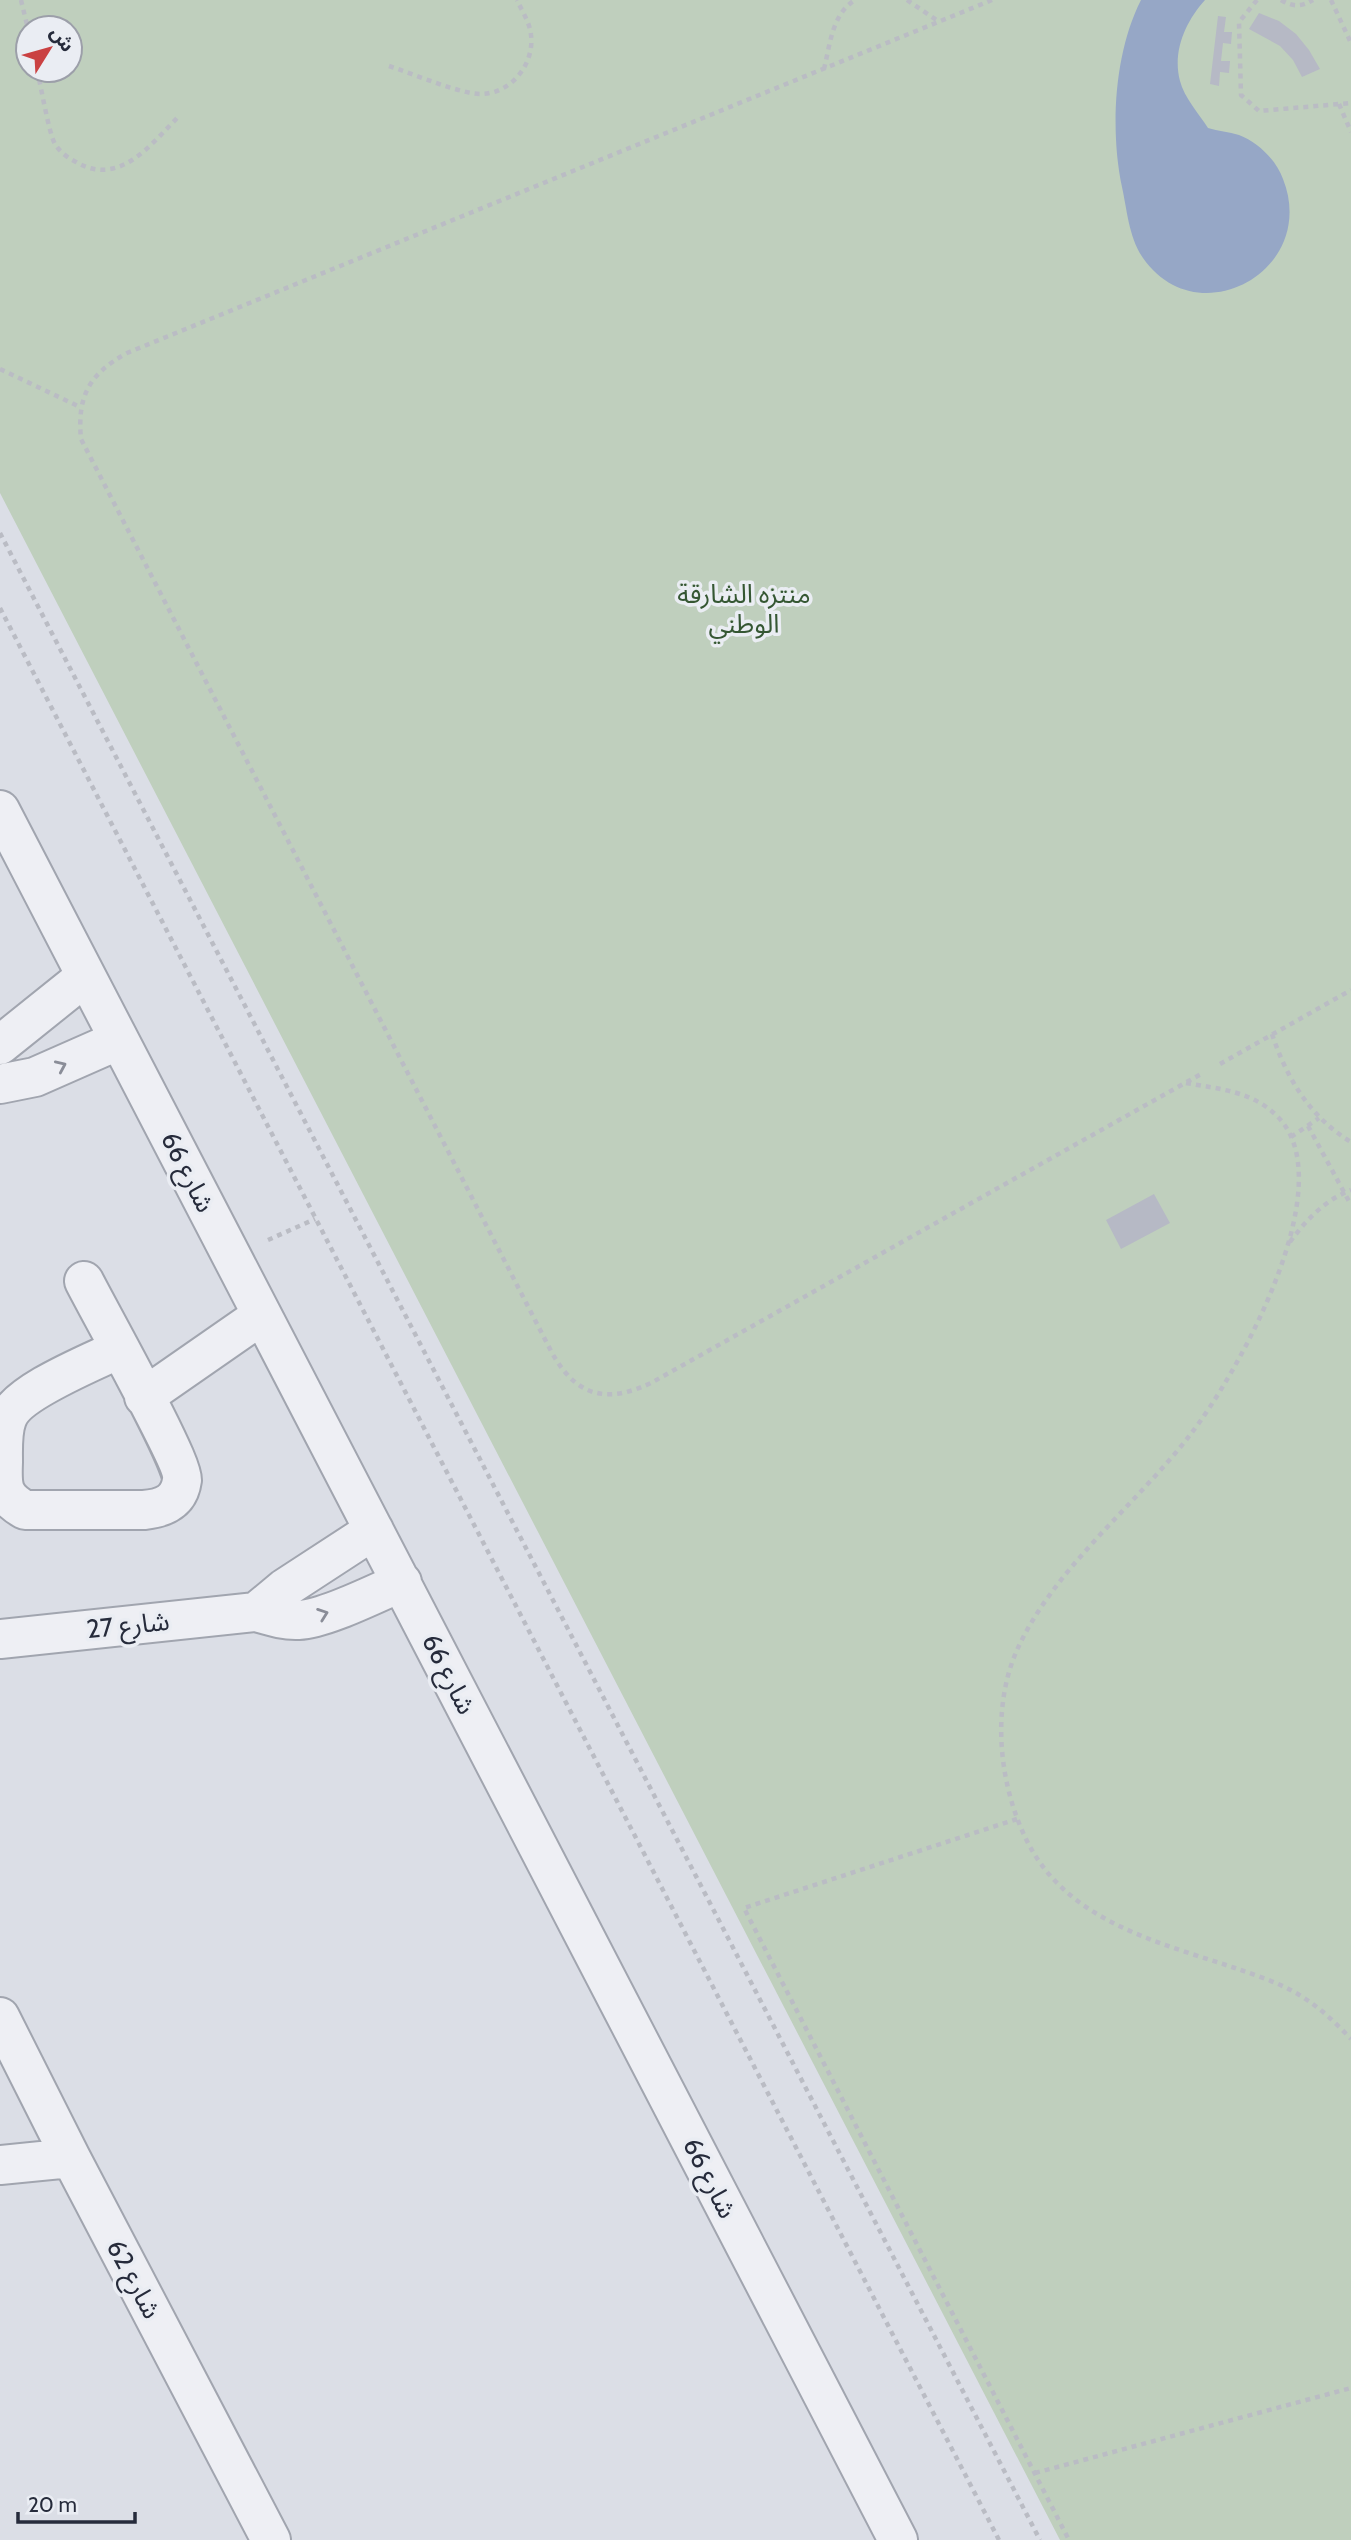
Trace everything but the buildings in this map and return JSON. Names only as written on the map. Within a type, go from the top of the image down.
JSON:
[{"type":"street","name":"شارع 66","points":[[0,810],[898,2540]]},
{"type":"street","points":[[0,1045],[86,976]]},
{"type":"street","points":[[0,1084],[35,1077],[119,1040]]},
{"type":"street","points":[[84,1281],[177,1458],[182,1477],[177,1496],[163,1508],[144,1510],[25,1510],[11,1503],[3,1488],[4,1433],[7,1417],[16,1403],[30,1393],[119,1349]]},
{"type":"street","points":[[144,1397],[262,1315]]},
{"type":"street","points":[[257,1612],[285,1588],[374,1530]]},
{"type":"street","name":"شارع 27","points":[[0,1639],[257,1612],[299,1620],[316,1617],[402,1582]]},
{"type":"street","name":"شارع 62","points":[[0,2017],[271,2540]]},
{"type":"street","points":[[0,2165],[71,2158]]},
{"type":"path","points":[[389,66],[473,93],[489,93],[504,88],[517,78],[527,65],[531,50],[531,34],[517,0]]},
{"type":"path","points":[[824,69],[839,15],[855,0]]},
{"type":"path","points":[[907,0],[939,22]]},
{"type":"path","points":[[992,0],[127,353],[108,363],[94,378],[80,407],[81,439],[562,1372],[581,1387],[604,1395],[629,1394],[651,1383],[1201,1074]]},
{"type":"path","points":[[1257,0],[1240,22],[1241,95],[1259,111],[1351,103]]},
{"type":"path","points":[[1281,0],[1292,6],[1313,0]]},
{"type":"path","points":[[1331,0],[1348,30],[1351,43]]},
{"type":"path","points":[[40,84],[54,143],[68,158],[85,168],[105,170],[124,166],[139,157],[180,115]]},
{"type":"path","points":[[1339,104],[1351,132]]},
{"type":"path","points":[[0,369],[80,407]]},
{"type":"path","points":[[0,533],[1040,2540]]},
{"type":"path","points":[[0,608],[999,2540]]},
{"type":"path","points":[[1220,1065],[1351,990]]},
{"type":"path","points":[[1272,1034],[1290,1079],[1320,1118],[1351,1142]]},
{"type":"path","points":[[1185,1083],[1243,1094],[1263,1104],[1280,1119],[1291,1137],[1299,1180],[1298,1201],[1287,1245],[1248,1343],[1222,1390],[1192,1433],[1158,1474],[1060,1581],[1034,1615],[1016,1653],[1005,1694],[1001,1737],[1005,1779],[1017,1819],[1043,1868],[1083,1906],[1132,1933],[1294,1991],[1325,2012],[1351,2039]]},
{"type":"path","points":[[1291,1137],[1320,1118]]},
{"type":"path","points":[[1308,1126],[1351,1205]]},
{"type":"path","points":[[1287,1245],[1303,1224],[1322,1207],[1351,1190]]},
{"type":"path","points":[[231,1256],[315,1219]]},
{"type":"path","points":[[1017,1819],[744,1908],[1069,2540]]},
{"type":"path","points":[[1035,2473],[1351,2388]]},
{"type":"green space","name":"منتزه الشارقة الوطني","points":[[0,0],[1351,0],[1351,2540],[1060,2540],[0,493]]},
{"type":"water","points":[[1141,0],[1205,0],[1192,17],[1179,48],[1178,70],[1182,87],[1208,128],[1239,135],[1253,142],[1271,159],[1283,179],[1290,212],[1284,241],[1269,265],[1247,282],[1221,292],[1193,292],[1166,281],[1143,258],[1132,233],[1118,165],[1116,117],[1120,67],[1132,21]]}]
